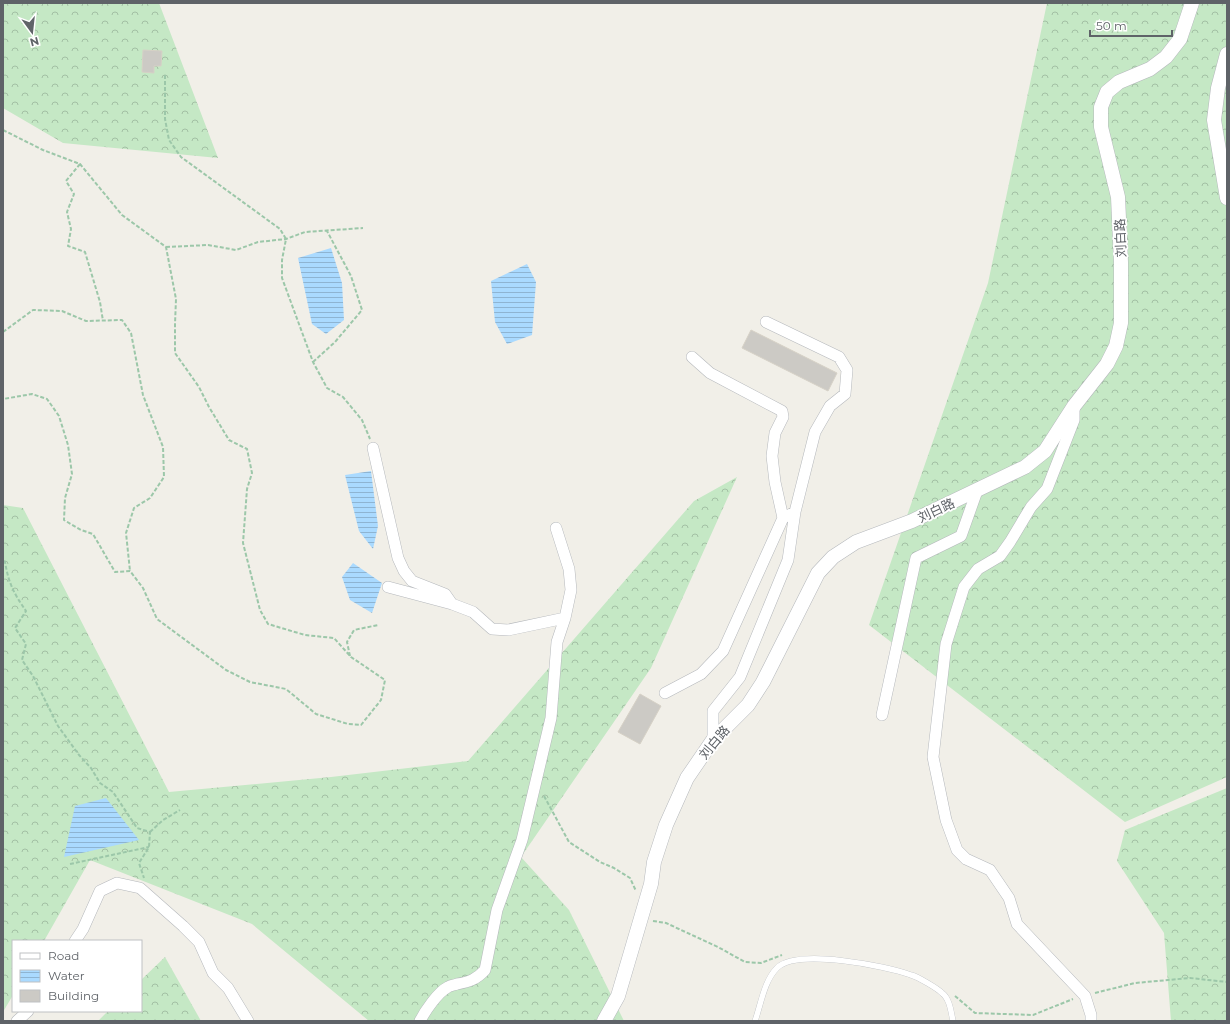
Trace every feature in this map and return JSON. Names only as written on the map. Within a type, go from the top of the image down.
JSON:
[{"type":"street","name":"刘白路","points":[[604,1021],[618,996],[651,884],[654,862],[666,825],[687,778],[713,740],[748,705],[763,682],[818,572],[833,557],[856,542],[912,521],[1025,467],[1045,451],[1074,406],[1107,364],[1116,346],[1121,324],[1121,262],[1118,197],[1101,127],[1101,107],[1107,92],[1119,82],[1150,69],[1166,57],[1180,39],[1192,3]]},
{"type":"street","points":[[1227,54],[1218,88],[1214,120],[1227,198]]},
{"type":"street","points":[[713,740],[713,711],[740,677],[788,560],[795,512],[815,432],[830,406],[845,394],[847,370],[839,357],[766,322]]},
{"type":"street","points":[[665,693],[701,674],[723,651],[783,518],[775,482],[772,456],[775,433],[783,417],[782,411],[710,373],[692,357]]},
{"type":"street","points":[[1074,406],[1074,420],[1047,489],[1031,507],[1000,556],[978,569],[964,588],[946,644],[933,757],[946,820],[957,850],[966,859],[990,870],[1009,898],[1017,924],[1085,996],[1091,1015],[1091,1021]]},
{"type":"street","points":[[373,448],[398,558],[404,571],[412,581],[445,594],[452,604]]},
{"type":"street","points":[[882,715],[916,558],[961,536],[977,491]]},
{"type":"street","points":[[783,518],[795,512]]},
{"type":"street","points":[[420,1021],[442,992],[449,986],[471,982],[480,976],[485,970],[497,910],[522,840],[551,718],[557,642],[565,618],[571,590],[569,569],[556,528]]},
{"type":"street","points":[[388,587],[452,604],[473,612],[492,629],[508,630],[565,618]]},
{"type":"street","points":[[76,940],[83,929],[100,891],[117,883],[140,888],[199,942],[213,973],[228,988],[248,1021]]},
{"type":"street","points":[[17,1021],[27,1012]]},
{"type":"lane","points":[[755,1021],[768,981],[778,967],[801,959],[850,960],[911,975],[944,994],[951,1008],[953,1021]]},
{"type":"path","points":[[165,75],[164,119],[169,140],[181,157],[280,229],[286,239],[282,260],[282,278],[313,362],[327,388],[342,397],[362,420],[373,448]]},
{"type":"path","points":[[3,130],[43,150],[80,164],[122,215],[166,247],[208,245],[236,250],[258,242],[286,239],[305,232],[363,228]]},
{"type":"path","points":[[80,164],[66,181],[74,194],[67,212],[70,229],[68,246],[84,252],[100,302],[103,321]]},
{"type":"path","points":[[313,362],[335,342],[362,310],[351,276],[327,231]]},
{"type":"path","points":[[3,332],[33,310],[62,311],[86,321],[122,320],[131,333],[143,395],[163,447],[164,477],[150,498],[134,508],[126,534],[130,571],[143,588],[157,619],[226,670],[250,682],[286,689],[316,714],[348,724],[361,725],[382,700],[386,680],[351,657],[334,638],[305,636],[268,624],[260,610],[243,543],[247,489],[252,472],[247,449],[229,440],[208,407],[199,386],[176,353],[176,298],[166,247]]},
{"type":"path","points":[[3,399],[32,394],[47,399],[59,416],[68,445],[72,474],[66,498],[64,520],[93,534],[115,572],[130,571]]},
{"type":"path","points":[[3,561],[5,562],[14,595],[26,611],[15,628],[26,644],[22,660],[33,676],[58,726],[79,755],[92,768],[100,783],[113,792],[137,828],[150,832]]},
{"type":"path","points":[[351,657],[347,642],[354,630],[378,625]]},
{"type":"path","points":[[538,774],[545,797],[569,842],[600,862],[614,868],[630,878],[638,895],[651,884]]},
{"type":"path","points":[[140,888],[144,879],[140,863],[148,847],[150,832],[164,820],[180,810]]},
{"type":"path","points":[[70,864],[148,847]]},
{"type":"path","points":[[640,919],[666,923],[718,946],[744,962],[761,963]]},
{"type":"path","points":[[975,1013],[1033,1015],[1062,1003],[1135,983],[1190,978],[1227,982]]},
{"type":"green space","points":[[3,3],[159,3],[218,158],[63,143],[3,108]]},
{"type":"green space","points":[[1047,3],[1227,3],[1227,777],[1125,822],[869,625],[988,283]]},
{"type":"green space","points":[[737,477],[651,668],[521,857],[569,910],[624,1021],[369,1021],[252,924],[90,860],[45,940],[12,940],[12,997],[3,1012],[3,505],[23,508],[169,792],[331,777],[468,761],[694,501]]},
{"type":"green space","points":[[1227,788],[1227,1021],[1171,1021],[1164,933],[1117,861],[1125,830]]},
{"type":"green space","points":[[165,957],[201,1021],[98,1021],[107,1012],[142,1012],[142,979]]},
{"type":"water","points":[[331,248],[342,283],[344,320],[326,334],[312,324],[298,258]]},
{"type":"water","points":[[527,264],[536,282],[532,335],[507,344],[495,322],[491,281]]},
{"type":"water","points":[[371,471],[378,526],[373,549],[359,531],[345,475]]},
{"type":"water","points":[[353,563],[382,583],[372,613],[350,600],[342,577]]},
{"type":"water","points":[[106,798],[139,840],[64,857],[75,806]]},
{"type":"building","points":[[143,50],[162,51],[161,66],[154,66],[154,73],[142,72]]},
{"type":"building","points":[[751,330],[837,373],[828,391],[742,348]]},
{"type":"building","points":[[640,694],[661,706],[640,744],[618,732]]}]
